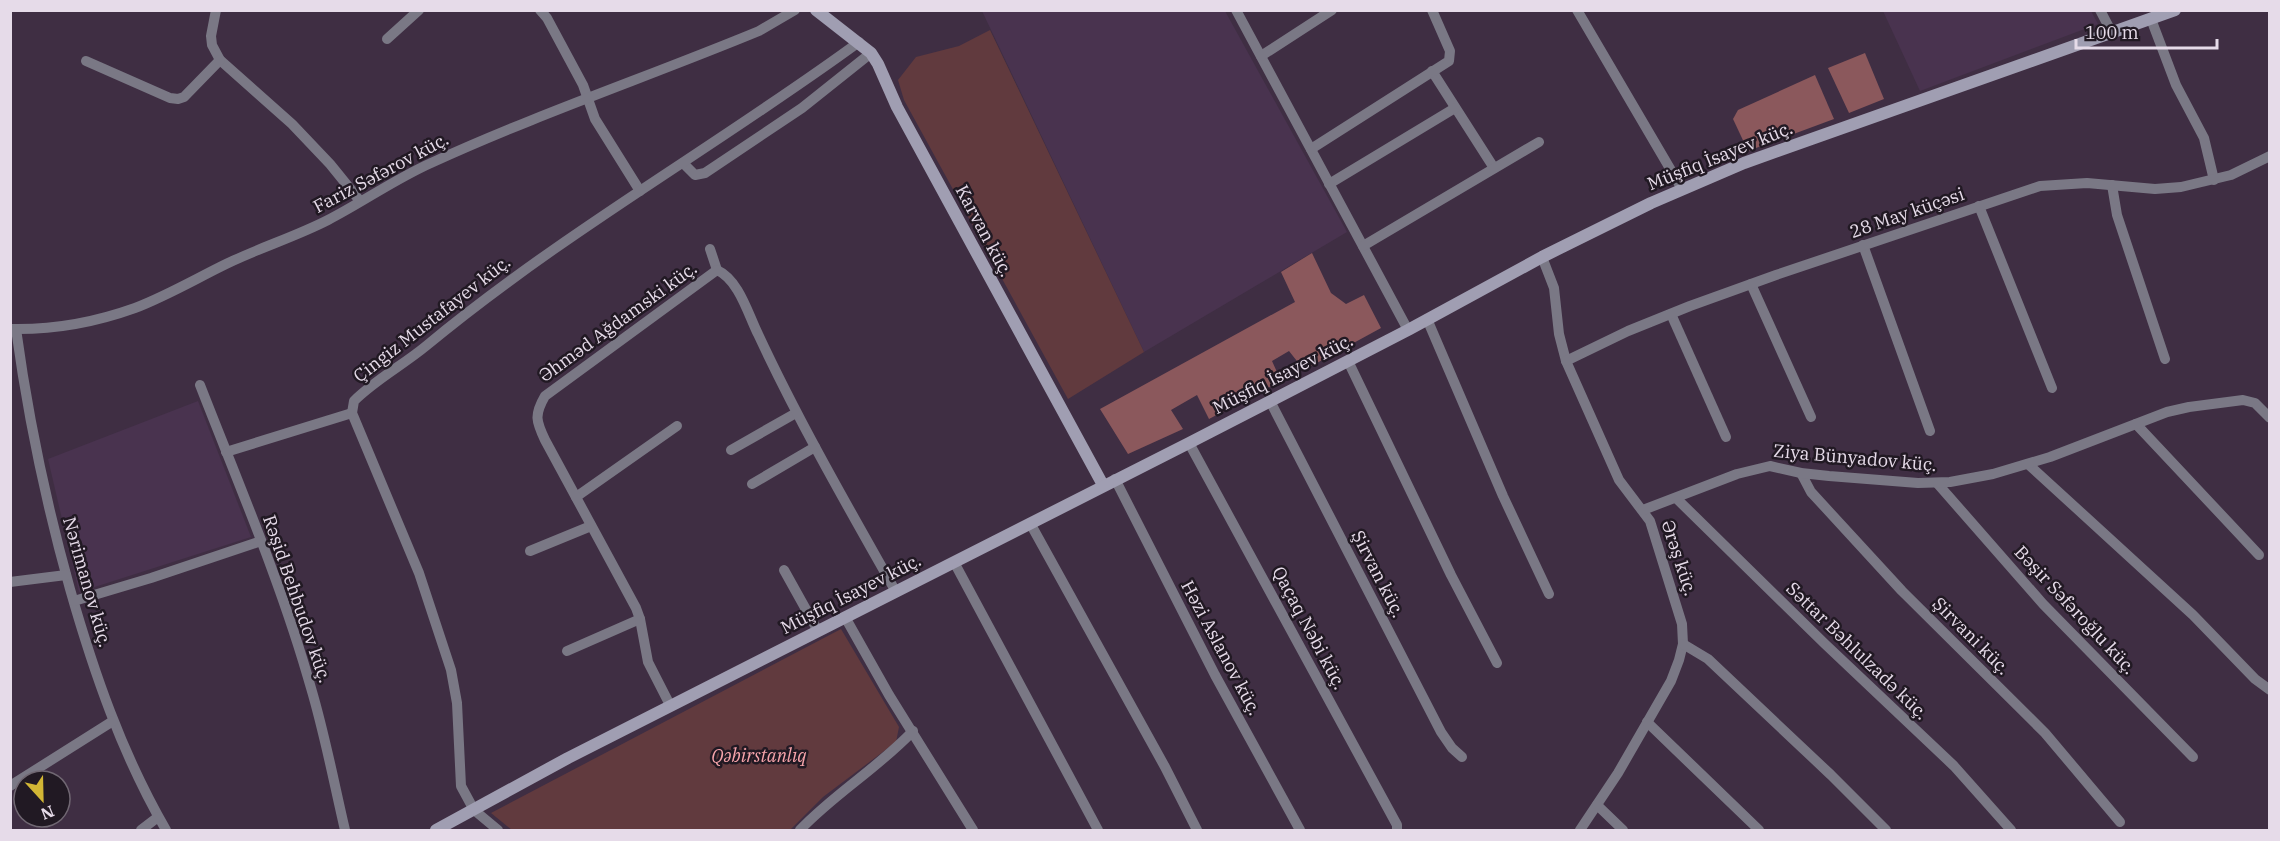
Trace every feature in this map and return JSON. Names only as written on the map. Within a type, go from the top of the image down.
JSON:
[{"type":"street","points":[[216,10],[212,45],[220,60],[292,124],[330,164],[360,201]]},
{"type":"street","points":[[387,39],[419,10]]},
{"type":"street","points":[[540,10],[547,18],[568,57],[595,119],[640,191]]},
{"type":"street","name":"Fariz Səfərov küç.","points":[[13,329],[34,330],[63,326],[108,317],[135,308],[222,266],[306,231],[405,175],[759,31],[795,10]]},
{"type":"street","name":"Karvan küç.","points":[[816,10],[859,42],[878,64],[892,97],[1103,485]]},
{"type":"street","points":[[1236,10],[1408,330]]},
{"type":"street","points":[[1261,57],[1332,10]]},
{"type":"street","points":[[1311,149],[1432,72],[1450,58],[1432,10]]},
{"type":"street","points":[[1577,10],[1682,189]]},
{"type":"street","points":[[2100,10],[2112,33]]},
{"type":"street","name":"Müşfiq İsayev küç.","points":[[436,831],[670,705],[1189,443],[1542,258],[1682,189],[1744,163],[2175,10]]},
{"type":"street","points":[[2151,19],[2176,85],[2204,138],[2214,180]]},
{"type":"street","name":"Çingiz Mustafayev küç.","points":[[352,413],[352,407],[359,397],[406,363],[474,306],[521,271],[684,163],[859,42]]},
{"type":"street","points":[[684,163],[695,175],[705,173],[802,108],[870,52]]},
{"type":"street","points":[[86,62],[170,98],[178,99],[184,97],[220,60]]},
{"type":"street","points":[[1432,72],[1494,168]]},
{"type":"street","points":[[1329,184],[1455,108]]},
{"type":"street","points":[[1363,246],[1539,142]]},
{"type":"street","name":"28 May küçəsi","points":[[1566,361],[1628,331],[1751,284],[2040,186],[2086,183],[2155,189],[2181,187],[2214,180],[2247,168],[2270,156]]},
{"type":"street","points":[[2112,185],[2117,214],[2165,359]]},
{"type":"street","points":[[1979,206],[2052,388]]},
{"type":"street","points":[[1863,245],[1930,431]]},
{"type":"street","points":[[710,249],[717,270]]},
{"type":"street","name":"Ərəş küç.","points":[[1542,258],[1554,288],[1559,334],[1566,361],[1619,480],[1643,510],[1656,536],[1682,624],[1683,644],[1671,681],[1580,831]]},
{"type":"street","name":"Əhməd Ağdamski küç.","points":[[670,705],[648,662],[640,620],[537,423],[537,410],[545,396],[717,270],[726,274],[740,296],[796,413],[896,592]]},
{"type":"street","points":[[1751,284],[1811,417]]},
{"type":"street","points":[[1671,314],[1726,437]]},
{"type":"street","points":[[1427,319],[1503,496],[1549,594]]},
{"type":"street","name":"Nərimanov küç.","points":[[13,329],[25,399],[66,575],[85,641],[113,721],[166,831]]},
{"type":"street","points":[[1348,361],[1451,575],[1497,663]]},
{"type":"street","name":"Rəşid Behbudov küç.","points":[[200,385],[261,541],[311,687],[345,831]]},
{"type":"street","name":"Ziya Bünyadov küç.","points":[[1643,510],[1759,467],[1781,467],[1801,473],[1937,483],[1994,474],[2028,464],[2167,412],[2189,407],[2243,400],[2255,404],[2270,418]]},
{"type":"street","name":"Şirvan küç.","points":[[1270,401],[1441,732],[1452,748],[1462,757]]},
{"type":"street","points":[[226,452],[352,413],[419,573],[438,625],[456,689],[461,786],[474,810],[498,831]]},
{"type":"street","points":[[731,450],[796,413]]},
{"type":"street","points":[[2136,424],[2259,555]]},
{"type":"street","points":[[576,497],[678,426]]},
{"type":"street","name":"Qaçaq Nəbi küç.","points":[[1189,443],[1397,825],[1397,831]]},
{"type":"street","points":[[752,484],[815,447]]},
{"type":"street","points":[[2028,464],[2193,615],[2255,679],[2270,690]]},
{"type":"street","name":"Şirvani küç.","points":[[1801,473],[1804,482],[1819,501],[1902,591],[2051,739],[2120,822]]},
{"type":"street","name":"Həzi Aslanov küç.","points":[[1115,479],[1215,675],[1300,831]]},
{"type":"street","name":"Bəşir Səfəroğlu küç.","points":[[1937,483],[2043,604],[2193,757]]},
{"type":"street","name":"Səttar Bəhlulzadə küç.","points":[[1676,498],[1954,766],[2011,831]]},
{"type":"street","points":[[1030,523],[1165,767],[1197,831]]},
{"type":"street","points":[[530,551],[591,526]]},
{"type":"street","points":[[74,601],[261,541]]},
{"type":"street","points":[[954,562],[1098,831]]},
{"type":"street","points":[[784,570],[818,631]]},
{"type":"street","points":[[10,582],[66,575]]},
{"type":"street","points":[[845,617],[974,831]]},
{"type":"street","points":[[567,651],[640,620]]},
{"type":"street","points":[[1683,644],[1708,659],[1831,775],[1886,831]]},
{"type":"street","points":[[10,786],[113,721]]},
{"type":"street","points":[[1647,722],[1759,831]]},
{"type":"street","points":[[800,831],[913,731]]},
{"type":"street","points":[[1597,805],[1623,831]]},
{"type":"street","points":[[141,831],[158,817]]},
{"type":"shaded area","points":[[982,11],[1225,11],[1347,232],[1144,352]]},
{"type":"shaded area","points":[[1883,11],[2091,11],[2098,24],[1920,91]]},
{"type":"shaded area","points":[[1865,53],[1884,99],[1849,113],[1828,68]]},
{"type":"shaded area","points":[[1815,75],[1834,119],[1748,151],[1733,119],[1738,110]]},
{"type":"shaded area","points":[[1312,253],[1331,293],[1346,304],[1364,295],[1381,328],[1304,370],[1289,351],[1272,361],[1281,381],[1209,419],[1197,395],[1171,410],[1183,429],[1128,454],[1100,409],[1295,302],[1281,272]]},
{"type":"shaded area","points":[[198,401],[251,537],[79,592],[48,459]]},
{"type":"green space","points":[[990,30],[1144,352],[1068,399],[904,100],[898,80],[916,57],[959,46]]},
{"type":"green space","name":"Qəbirstanlıq","points":[[841,629],[899,727],[896,742],[823,797],[790,830],[512,830],[491,813]]}]
